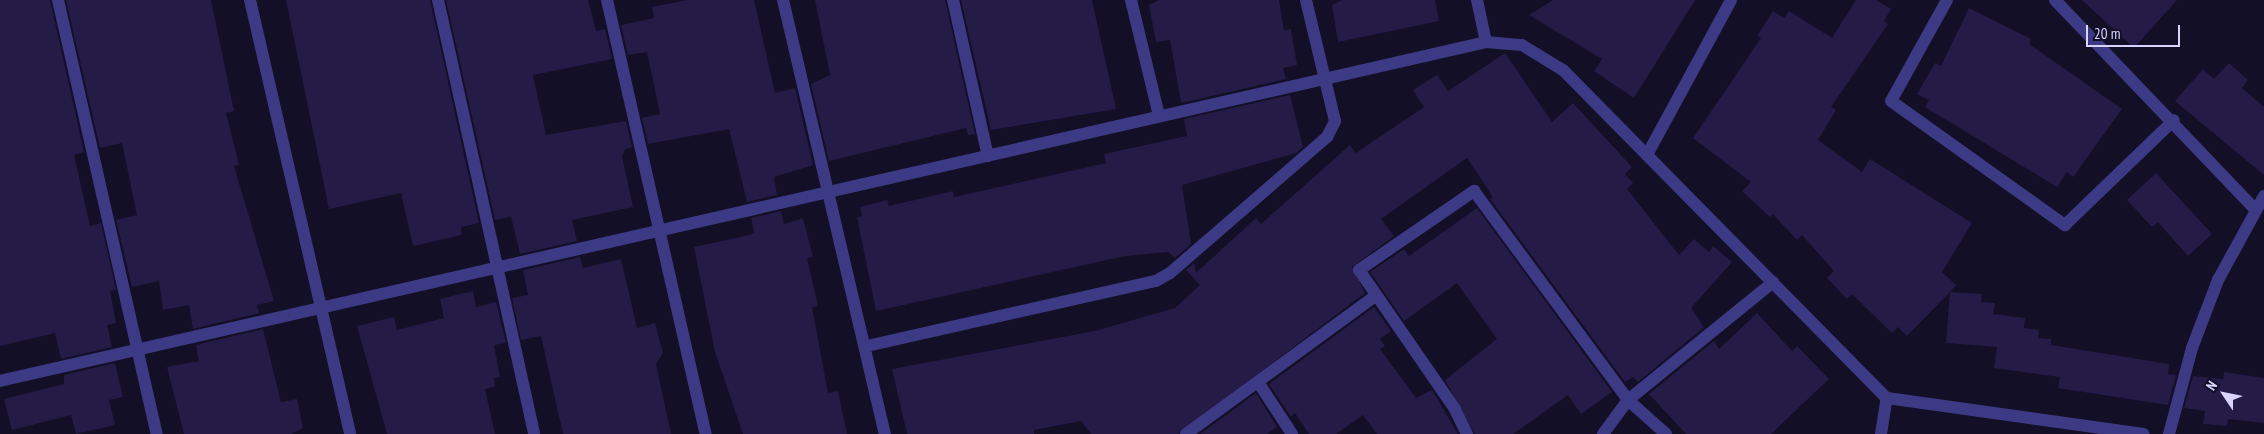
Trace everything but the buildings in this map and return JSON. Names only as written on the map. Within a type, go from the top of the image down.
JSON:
[{"type":"street","points":[[58,0],[157,434]]},
{"type":"street","points":[[250,0],[350,434]]},
{"type":"street","points":[[438,0],[534,434]]},
{"type":"street","points":[[608,0],[706,434]]},
{"type":"street","points":[[783,0],[828,192],[867,346],[885,434]]},
{"type":"street","points":[[953,0],[988,156]]},
{"type":"street","points":[[1131,0],[1160,116]]},
{"type":"street","points":[[867,346],[1156,281],[1170,273],[1327,136],[1335,120],[1306,0]]},
{"type":"street","points":[[1477,0],[1486,42]]},
{"type":"street","points":[[1647,155],[1731,0]]},
{"type":"street","points":[[1948,0],[1891,101],[2065,225],[2174,120]]},
{"type":"street","points":[[2054,0],[2174,120],[2254,208]]},
{"type":"street","points":[[0,381],[1486,42],[1522,45],[1545,56],[1647,155],[1887,398],[2143,434]]},
{"type":"street","points":[[1467,434],[1455,409],[1359,270],[1474,191],[1628,400],[1666,434]]},
{"type":"street","points":[[2169,434],[2212,298],[2254,208],[2264,196]]},
{"type":"street","points":[[1603,434],[1628,400],[1773,282]]},
{"type":"street","points":[[1186,434],[1376,296]]},
{"type":"street","points":[[1258,382],[1292,434]]},
{"type":"street","points":[[1881,434],[1887,398]]}]
